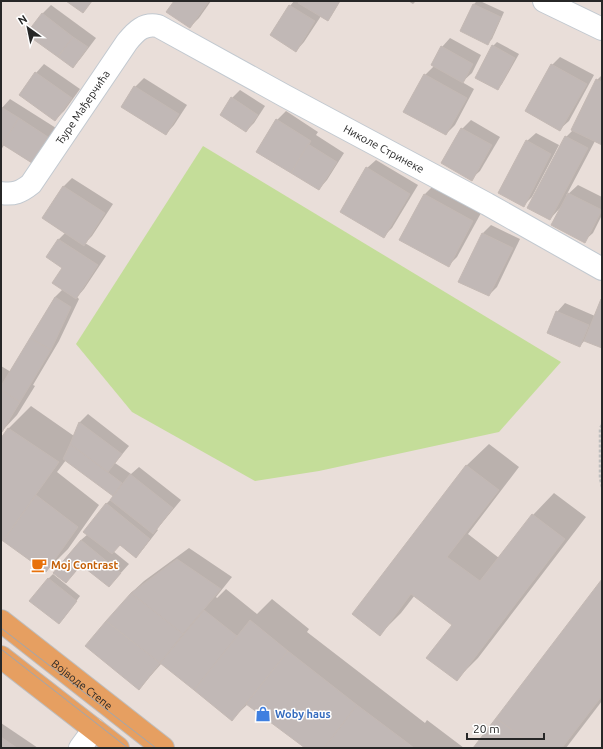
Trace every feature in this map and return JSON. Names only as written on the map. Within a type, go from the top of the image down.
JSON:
[{"type":"main road","name":"Војводе Степе","points":[[1,620],[164,748]]},
{"type":"main road","points":[[1,657],[118,748]]},
{"type":"street","points":[[544,1],[602,30]]},
{"type":"street","name":"Ђуре Мађерчића","points":[[1,193],[16,193],[31,184],[127,42],[134,34],[141,28],[151,25],[158,26],[165,30]]},
{"type":"street","name":"Николе Стринеке","points":[[165,30],[292,100],[487,204],[602,269]]},
{"type":"street","points":[[80,748],[94,729]]},
{"type":"path","points":[[602,425],[600,428],[600,478],[602,487]]},
{"type":"green space","points":[[203,146],[561,362],[499,432],[319,471],[255,481],[132,412],[76,344]]},
{"type":"building","points":[[66,1],[92,1],[83,13]]},
{"type":"building","points":[[174,1],[209,1],[190,28],[166,12]]},
{"type":"building","points":[[299,1],[340,1],[328,21],[298,3]]},
{"type":"building","points":[[473,4],[501,17],[488,45],[460,31]]},
{"type":"building","points":[[289,5],[315,21],[296,52],[270,35]]},
{"type":"building","points":[[42,13],[73,37],[58,57],[26,34]]},
{"type":"building","points":[[73,37],[88,47],[73,68],[58,57]]},
{"type":"building","points":[[492,45],[515,58],[498,90],[475,78]]},
{"type":"building","points":[[441,46],[473,64],[463,83],[431,65]]},
{"type":"building","points":[[551,64],[587,84],[560,131],[525,111]]},
{"type":"building","points":[[35,72],[72,98],[55,121],[19,95]]},
{"type":"building","points":[[424,74],[467,98],[446,135],[403,112]]},
{"type":"building","points":[[596,79],[602,82],[602,145],[571,130]]},
{"type":"building","points":[[134,86],[179,114],[166,135],[121,107]]},
{"type":"building","points":[[231,97],[258,115],[246,132],[220,115]]},
{"type":"building","points":[[1,107],[19,118],[1,147]]},
{"type":"building","points":[[19,118],[48,137],[32,163],[2,144]]},
{"type":"building","points":[[276,119],[311,141],[291,173],[256,152]]},
{"type":"building","points":[[461,128],[492,145],[472,181],[441,163]]},
{"type":"building","points":[[565,136],[588,148],[550,220],[527,208]]},
{"type":"building","points":[[526,140],[551,154],[524,207],[498,193]]},
{"type":"building","points":[[308,144],[337,162],[319,190],[291,173]]},
{"type":"building","points":[[366,167],[410,194],[384,238],[340,212]]},
{"type":"building","points":[[63,186],[105,213],[84,246],[42,218]]},
{"type":"building","points":[[568,193],[602,210],[585,243],[551,225]]},
{"type":"building","points":[[424,194],[473,221],[449,267],[399,240]]},
{"type":"building","points":[[482,233],[513,248],[489,296],[458,282]]},
{"type":"building","points":[[58,239],[98,265],[76,299],[52,283],[62,268],[46,257]]},
{"type":"building","points":[[55,297],[71,307],[51,350],[30,338]]},
{"type":"building","points":[[601,299],[602,300],[602,348],[584,341]]},
{"type":"building","points":[[556,311],[589,325],[580,347],[547,333]]},
{"type":"building","points":[[30,338],[51,350],[20,402],[1,390],[1,386]]},
{"type":"building","points":[[1,390],[20,402],[2,432],[1,431]]},
{"type":"building","points":[[79,422],[122,454],[108,472],[70,444]]},
{"type":"building","points":[[8,428],[59,462],[3,541],[1,540],[1,438]]},
{"type":"building","points":[[70,444],[122,483],[113,496],[63,459]]},
{"type":"building","points":[[466,465],[499,490],[447,557],[480,581],[532,514],[565,539],[457,681],[426,658],[452,625],[411,594],[380,636],[352,614]]},
{"type":"building","points":[[130,474],[173,508],[153,534],[110,500]]},
{"type":"building","points":[[36,495],[78,527],[46,572],[3,541]]},
{"type":"building","points":[[106,503],[150,539],[136,558],[120,545],[112,554],[83,532]]},
{"type":"building","points":[[81,540],[121,573],[109,587],[81,565],[66,583],[53,573]]},
{"type":"building","points":[[177,559],[221,589],[183,634],[131,593]]},
{"type":"building","points":[[48,578],[77,601],[59,624],[29,601]]},
{"type":"building","points":[[602,579],[602,696],[562,748],[536,748],[496,718]]},
{"type":"building","points":[[131,593],[183,634],[160,663],[106,621]]},
{"type":"building","points":[[204,610],[237,636],[194,690],[160,663]]},
{"type":"building","points":[[250,620],[288,651],[232,721],[194,690]]},
{"type":"building","points":[[106,621],[160,663],[139,690],[85,646]]},
{"type":"building","points":[[288,651],[357,705],[324,748],[305,748],[246,704]]},
{"type":"building","points":[[357,705],[405,741],[399,748],[324,748]]},
{"type":"building","points":[[496,718],[536,748],[473,748]]},
{"type":"building","points":[[1,737],[17,748],[1,748]]},
{"type":"building","points":[[405,741],[414,748],[399,748]]},
{"type":"tram line","points":[[1,628],[156,748]]},
{"type":"tram line","points":[[1,649],[128,748]]},
{"type":"place","name":"Moj Contrast","points":[[39,565]]},
{"type":"place","name":"Woby haus","points":[[263,714]]}]
